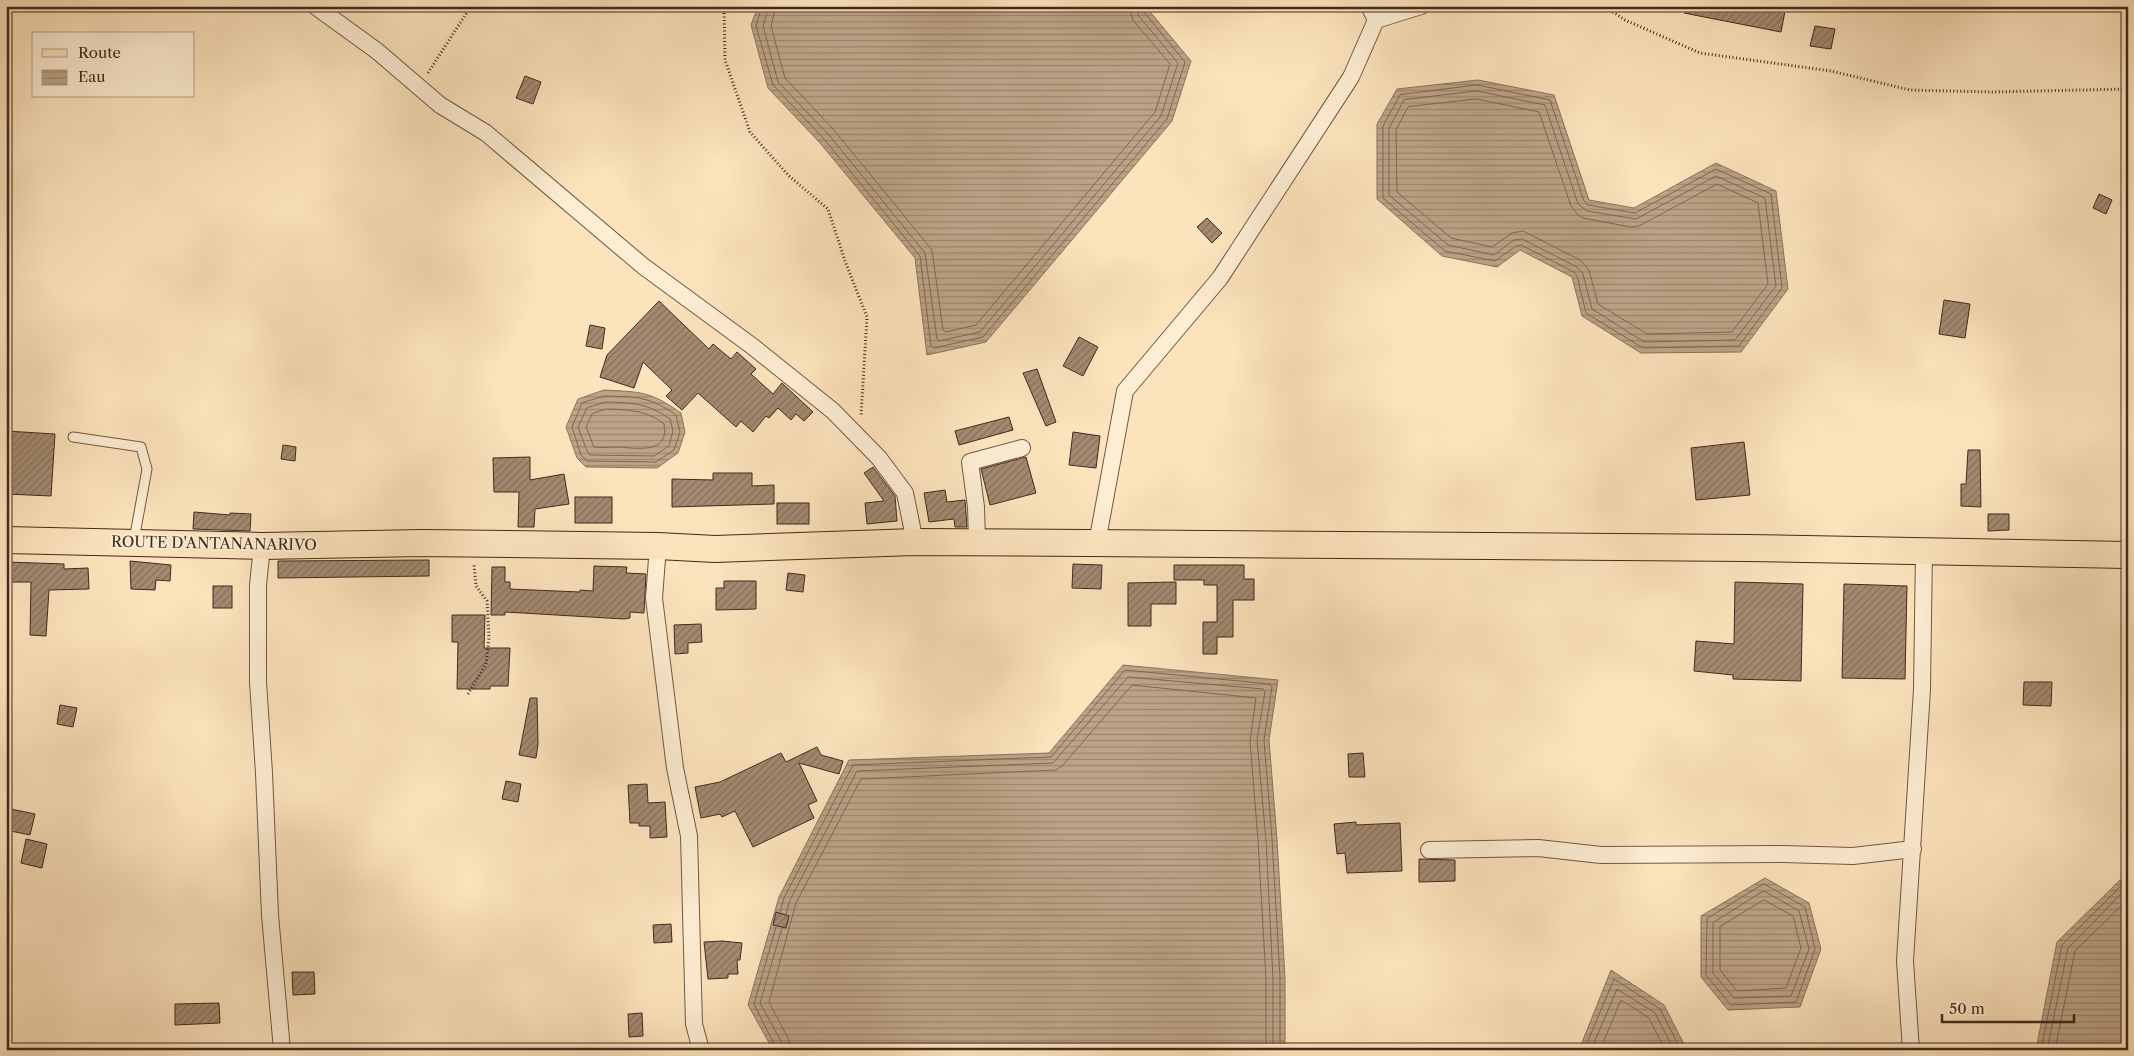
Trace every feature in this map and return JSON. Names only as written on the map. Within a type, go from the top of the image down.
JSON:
[{"type":"main road","name":"ROUTE D'ANTANANARIVO","points":[[6,540],[262,546],[422,543],[658,546],[715,549],[915,542],[977,542],[1746,548],[2128,555]]},
{"type":"street","points":[[315,6],[377,51],[440,105],[486,134],[644,266],[752,346],[834,411],[879,458],[905,493],[915,542]]},
{"type":"street","points":[[1097,543],[1125,391],[1220,278],[1351,77],[1374,11],[1421,6]]},
{"type":"street","points":[[977,542],[976,507],[970,462],[1022,448]]},
{"type":"street","points":[[262,546],[258,585],[258,682],[270,915],[282,1050]]},
{"type":"street","points":[[658,546],[654,598],[676,768],[689,836],[694,1024],[701,1050]]},
{"type":"street","points":[[1911,1050],[1905,961],[1922,689],[1924,551]]},
{"type":"street","points":[[1429,850],[1538,848],[1601,854],[1853,856],[1913,848]]},
{"type":"lane","points":[[73,436],[141,446],[147,469],[133,542]]},
{"type":"path","points":[[419,87],[471,6]]},
{"type":"path","points":[[724,6],[725,60],[750,132],[789,176],[828,209],[845,261],[867,317],[860,438]]},
{"type":"path","points":[[1604,6],[1625,20],[1700,53],[1831,71],[1910,90],[1991,92],[2128,89]]},
{"type":"path","points":[[468,694],[486,664],[489,638],[487,601],[476,586],[471,544]]},
{"type":"water","points":[[758,6],[1143,6],[1146,7],[1191,61],[1172,121],[986,342],[927,355],[915,258],[820,143],[768,88],[751,25]]},
{"type":"water","points":[[1478,80],[1554,95],[1589,200],[1634,208],[1716,163],[1776,191],[1788,289],[1741,352],[1641,353],[1582,316],[1572,277],[1520,250],[1497,267],[1442,256],[1377,199],[1377,124],[1397,89]]},
{"type":"water","points":[[604,390],[645,394],[661,400],[681,413],[685,432],[678,453],[657,468],[586,467],[577,458],[566,427],[578,399]]},
{"type":"water","points":[[1123,665],[1278,680],[1269,740],[1285,978],[1285,1050],[773,1050],[748,1005],[779,897],[849,760],[1049,753]]},
{"type":"water","points":[[1765,878],[1809,903],[1821,949],[1800,1007],[1728,1010],[1701,977],[1701,916]]},
{"type":"water","points":[[2120,880],[2128,881],[2128,1050],[2036,1050],[2057,942]]},
{"type":"water","points":[[1611,970],[1664,1005],[1687,1050],[1579,1050]]},
{"type":"building","points":[[1684,6],[1786,6],[1781,32],[1684,13]]},
{"type":"building","points":[[1815,26],[1835,29],[1831,49],[1810,46]]},
{"type":"building","points":[[525,76],[541,82],[533,104],[516,98]]},
{"type":"building","points":[[2099,194],[2112,200],[2106,214],[2093,208]]},
{"type":"building","points":[[1207,218],[1222,233],[1212,243],[1197,227]]},
{"type":"building","points":[[1944,300],[1970,304],[1965,338],[1939,334]]},
{"type":"building","points":[[659,301],[709,349],[713,344],[731,359],[737,352],[756,369],[751,374],[773,394],[782,383],[813,412],[804,421],[796,414],[791,420],[778,408],[769,418],[766,416],[753,432],[741,421],[736,427],[698,393],[682,410],[666,396],[672,390],[643,362],[634,388],[600,377],[607,355]]},
{"type":"building","points":[[590,325],[605,328],[602,349],[586,346]]},
{"type":"building","points":[[1079,337],[1098,347],[1083,376],[1063,366]]},
{"type":"building","points":[[1037,369],[1056,422],[1046,426],[1023,373]]},
{"type":"building","points":[[1009,417],[1013,430],[959,445],[955,431]]},
{"type":"building","points":[[6,431],[55,434],[51,496],[6,494]]},
{"type":"building","points":[[1073,432],[1100,436],[1096,468],[1069,465]]},
{"type":"building","points":[[1744,442],[1750,495],[1696,500],[1691,448]]},
{"type":"building","points":[[283,445],[296,447],[295,461],[281,459]]},
{"type":"building","points":[[1968,450],[1980,450],[1981,507],[1961,506],[1961,484],[1966,484]]},
{"type":"building","points":[[530,457],[530,480],[564,474],[569,504],[535,509],[534,527],[518,527],[519,492],[494,492],[493,458]]},
{"type":"building","points":[[1026,457],[1036,493],[990,505],[981,469]]},
{"type":"building","points":[[873,467],[895,496],[897,521],[867,524],[865,503],[884,501],[864,473]]},
{"type":"building","points":[[713,473],[752,473],[752,486],[774,485],[774,504],[672,507],[672,479],[713,480]]},
{"type":"building","points":[[945,490],[947,502],[965,500],[967,527],[955,527],[954,519],[929,522],[924,493]]},
{"type":"building","points":[[575,497],[612,497],[612,523],[575,523]]},
{"type":"building","points":[[777,503],[809,503],[809,524],[777,524]]},
{"type":"building","points":[[194,512],[230,515],[230,513],[251,514],[250,531],[193,529]]},
{"type":"building","points":[[1988,514],[2009,514],[2009,530],[1988,531]]},
{"type":"building","points":[[429,560],[429,576],[278,578],[278,561]]},
{"type":"building","points":[[130,561],[171,565],[170,581],[156,580],[155,590],[131,589]]},
{"type":"building","points":[[6,562],[64,564],[64,569],[88,568],[89,589],[49,590],[46,636],[30,635],[31,582],[6,582]]},
{"type":"building","points":[[1073,564],[1102,565],[1101,589],[1072,588]]},
{"type":"building","points":[[1174,565],[1244,565],[1244,579],[1254,579],[1254,600],[1233,600],[1233,637],[1217,637],[1217,654],[1203,654],[1203,622],[1217,622],[1217,585],[1204,585],[1204,580],[1174,580]]},
{"type":"building","points":[[594,566],[627,567],[626,573],[646,574],[644,613],[630,612],[630,618],[624,619],[505,612],[505,615],[491,615],[492,567],[505,567],[505,582],[510,582],[510,589],[580,592],[580,590],[593,591]]},
{"type":"building","points":[[788,573],[805,575],[803,592],[786,590]]},
{"type":"building","points":[[724,581],[756,581],[756,609],[716,610],[716,588],[724,588]]},
{"type":"building","points":[[1176,582],[1176,604],[1151,604],[1151,626],[1128,626],[1128,583]]},
{"type":"building","points":[[1735,582],[1803,584],[1801,681],[1733,679],[1733,675],[1694,671],[1696,641],[1734,644]]},
{"type":"building","points":[[1844,584],[1907,586],[1905,679],[1842,678]]},
{"type":"building","points":[[213,586],[232,586],[232,608],[213,608]]},
{"type":"building","points":[[452,615],[485,615],[484,648],[510,648],[508,686],[490,686],[490,689],[457,689],[458,642],[452,642]]},
{"type":"building","points":[[701,624],[702,642],[688,643],[688,653],[675,654],[674,625]]},
{"type":"building","points":[[2024,682],[2052,682],[2051,706],[2023,705]]},
{"type":"building","points":[[530,698],[537,698],[538,744],[536,758],[519,755]]},
{"type":"building","points":[[60,705],[77,708],[73,727],[57,724]]},
{"type":"building","points":[[817,747],[821,755],[843,761],[839,774],[799,763],[817,801],[808,805],[814,818],[753,847],[735,811],[722,817],[720,814],[701,818],[695,787],[720,782],[781,753],[786,762]]},
{"type":"building","points":[[1363,753],[1365,777],[1349,777],[1348,754]]},
{"type":"building","points":[[506,781],[521,784],[518,802],[502,799]]},
{"type":"building","points":[[647,784],[648,803],[665,802],[667,837],[650,838],[650,826],[639,826],[639,823],[630,823],[628,785]]},
{"type":"building","points":[[6,808],[35,814],[30,835],[6,830]]},
{"type":"building","points":[[1356,822],[1356,825],[1400,823],[1402,871],[1347,873],[1345,853],[1337,854],[1334,824]]},
{"type":"building","points":[[26,839],[47,844],[42,868],[21,863]]},
{"type":"building","points":[[1419,859],[1455,860],[1455,881],[1419,882]]},
{"type":"building","points":[[776,912],[789,916],[786,928],[773,925]]},
{"type":"building","points":[[671,924],[672,942],[654,943],[653,925]]},
{"type":"building","points":[[704,942],[742,943],[740,960],[737,960],[738,974],[728,974],[728,978],[708,979]]},
{"type":"building","points":[[292,972],[314,972],[315,994],[293,995]]},
{"type":"building","points":[[219,1003],[220,1023],[175,1025],[175,1004]]},
{"type":"building","points":[[642,1013],[643,1036],[629,1037],[628,1014]]}]
